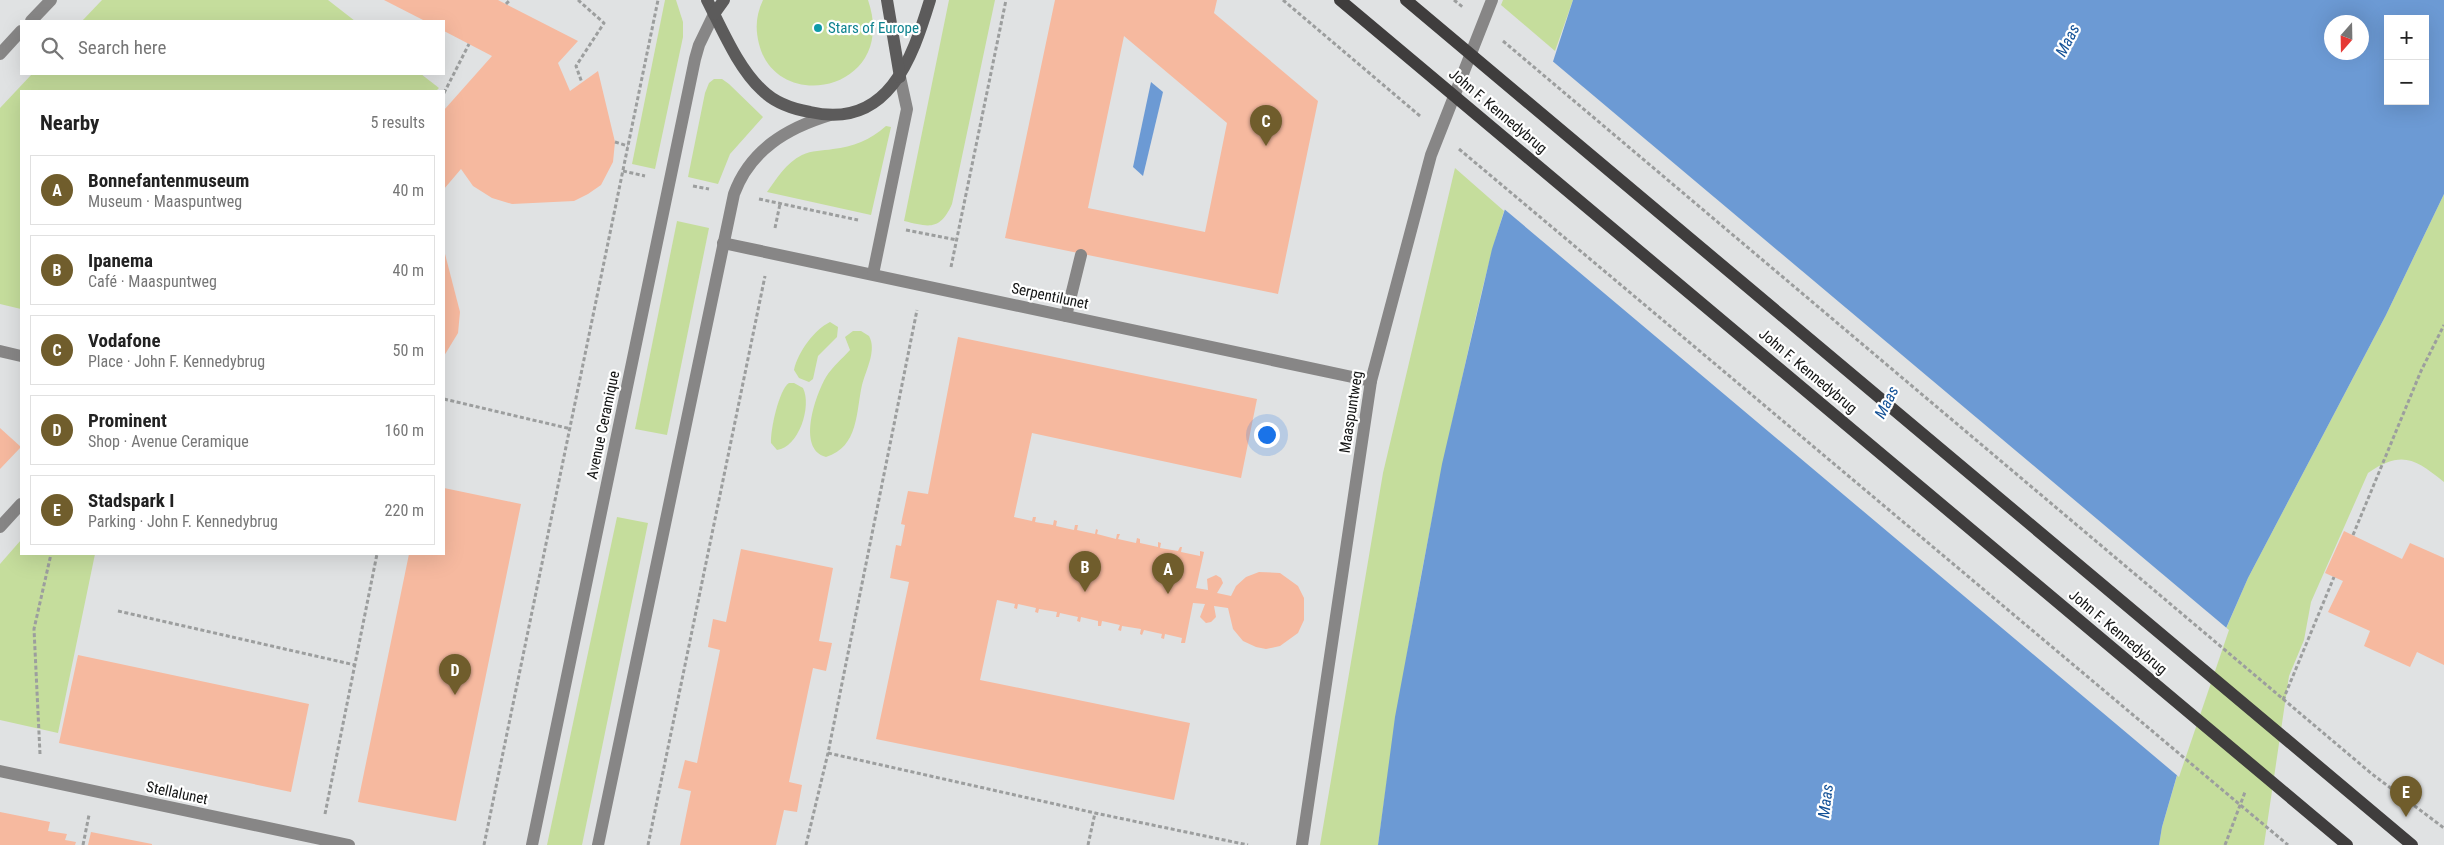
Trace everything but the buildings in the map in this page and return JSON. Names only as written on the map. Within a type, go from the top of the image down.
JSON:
[{"type":"main road","points":[[707,0],[744,68],[761,90],[790,107],[830,115],[856,112],[870,105],[889,91],[900,77],[915,48],[930,0]]},
{"type":"main road","points":[[714,14],[724,0]]},
{"type":"main road","points":[[887,0],[900,77]]},
{"type":"main road","name":"John F. Kennedybrug","points":[[1340,0],[2347,845]]},
{"type":"main road","name":"John F. Kennedybrug","points":[[1406,0],[2412,845]]},
{"type":"street","name":"Maaspuntweg","points":[[1302,845],[1371,381],[1431,155],[1492,0]]},
{"type":"street","points":[[31,20],[48,1]]},
{"type":"street","name":"Avenue Ceramique","points":[[532,845],[694,66],[699,45],[714,14]]},
{"type":"street","points":[[0,54],[20,32]]},
{"type":"street","points":[[873,274],[901,143],[906,108],[900,77]]},
{"type":"street","points":[[598,845],[723,243],[738,183],[756,156],[789,130],[830,115]]},
{"type":"street","name":"Serpentilunet","points":[[723,243],[1371,381]]},
{"type":"street","points":[[1066,316],[1081,255]]},
{"type":"street","points":[[0,351],[20,356]]},
{"type":"street","points":[[0,527],[20,505]]},
{"type":"street","name":"Stellalunet","points":[[0,771],[349,845]]},
{"type":"path","points":[[506,4],[510,0]]},
{"type":"path","points":[[578,0],[604,23],[576,66],[582,83]]},
{"type":"path","points":[[484,845],[658,0]]},
{"type":"path","points":[[957,240],[1006,0]]},
{"type":"path","points":[[1283,0],[1427,121]]},
{"type":"path","points":[[1454,0],[1469,12]]},
{"type":"path","points":[[1499,38],[2372,774],[2444,828]]},
{"type":"path","points":[[445,91],[469,44]]},
{"type":"path","points":[[615,142],[628,146]]},
{"type":"path","points":[[1457,147],[2288,845]]},
{"type":"path","points":[[623,171],[652,177]]},
{"type":"path","points":[[688,185],[714,190]]},
{"type":"path","points":[[764,200],[780,204],[775,228]]},
{"type":"path","points":[[648,845],[770,252]]},
{"type":"path","points":[[806,845],[828,753],[923,285]]},
{"type":"path","points":[[2353,535],[2421,371],[2444,325]]},
{"type":"path","points":[[445,399],[571,429]]},
{"type":"path","points":[[42,780],[36,697],[34,629],[51,555]]},
{"type":"path","points":[[320,839],[377,555]]},
{"type":"path","points":[[118,611],[356,664]]},
{"type":"path","points":[[828,753],[1248,845]]},
{"type":"path","points":[[83,845],[94,792]]},
{"type":"path","points":[[1088,845],[1095,813]]},
{"type":"green space","points":[[102,0],[328,0],[354,20],[83,20]]},
{"type":"green space","points":[[665,0],[676,0],[683,22],[683,37],[655,169],[632,164]]},
{"type":"green space","points":[[763,0],[868,0],[873,31],[867,55],[852,72],[832,83],[810,85],[788,80],[770,66],[759,44],[757,22]]},
{"type":"green space","points":[[949,0],[995,0],[952,204],[948,213],[938,223],[920,225],[904,221]]},
{"type":"green space","points":[[1503,0],[1573,0],[1555,51],[1501,5]]},
{"type":"green space","points":[[31,75],[422,75],[439,88],[437,90],[20,90],[20,309],[0,304],[0,108]]},
{"type":"green space","points":[[714,79],[722,79],[729,84],[763,117],[730,154],[718,184],[688,177],[705,93],[709,83]]},
{"type":"green space","points":[[886,126],[891,127],[871,215],[767,192],[778,176],[796,158],[813,151],[854,145],[874,135]]},
{"type":"green space","points":[[1455,168],[1504,211],[1481,296],[1436,498],[1404,671],[1378,845],[1320,845],[1383,473]]},
{"type":"green space","points":[[2444,194],[2444,482],[2425,468],[2408,460],[2390,461],[2368,473],[2311,602],[2304,640],[2289,676],[2264,845],[2159,845],[2162,827],[2176,779],[2228,624],[2248,578],[2386,315]]},
{"type":"green space","points":[[677,221],[709,228],[667,435],[635,429]]},
{"type":"green space","points":[[830,322],[838,327],[837,337],[818,356],[813,379],[809,382],[799,378],[794,370],[799,356],[818,330]]},
{"type":"green space","points":[[853,331],[861,331],[869,336],[872,347],[870,360],[862,385],[857,417],[850,437],[837,452],[826,457],[817,452],[812,444],[810,433],[811,420],[826,377],[850,350],[845,337]]},
{"type":"green space","points":[[789,383],[794,383],[803,388],[806,405],[805,415],[802,425],[792,442],[777,450],[771,443],[772,429],[779,401],[785,387]]},
{"type":"green space","points":[[617,517],[648,523],[582,845],[547,845]]},
{"type":"green space","points":[[20,541],[20,555],[95,555],[58,733],[0,720],[0,564]]},
{"type":"water","name":"Maas","points":[[1573,0],[2444,0],[2444,194],[2386,315],[2248,578],[2220,642],[2186,744],[2162,827],[2159,845],[1378,845],[1395,717],[1442,464],[1492,249]]},
{"type":"water","points":[[1151,82],[1163,92],[1143,176],[1133,167]]},
{"type":"pier","points":[[1550,59],[2229,630],[2179,777],[1503,208]]},
{"type":"place","name":"Stars of Europe","points":[[818,28]]},
{"type":"place","name":"Vodafone","points":[[1266,146]]},
{"type":"place","name":"Ipanema","points":[[1085,592]]},
{"type":"place","name":"Bonnefantenmuseum","points":[[1168,594]]},
{"type":"place","name":"Prominent","points":[[455,695]]},
{"type":"place","name":"Stadspark I","points":[[2406,817]]}]
